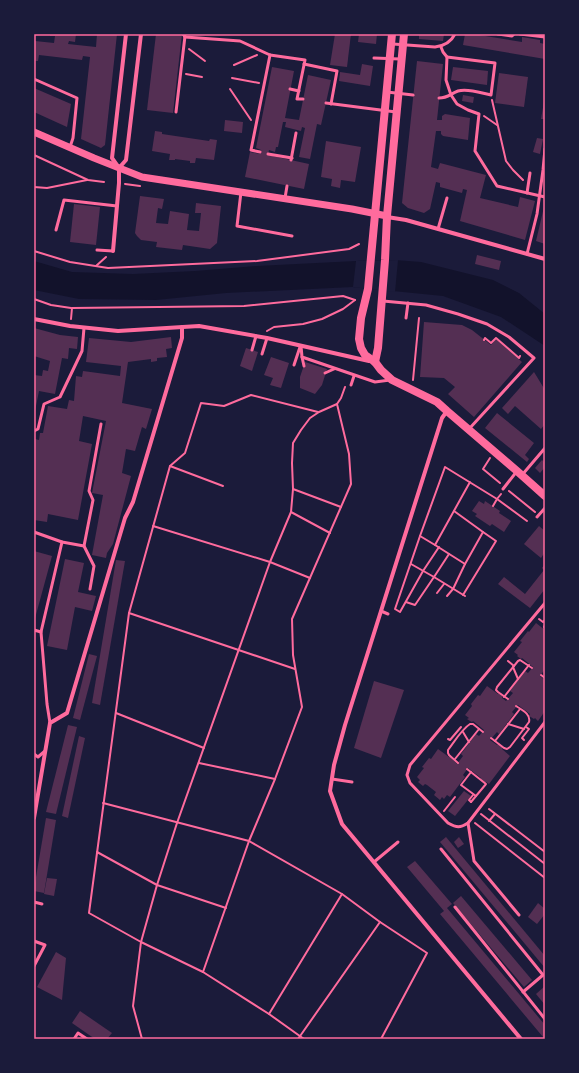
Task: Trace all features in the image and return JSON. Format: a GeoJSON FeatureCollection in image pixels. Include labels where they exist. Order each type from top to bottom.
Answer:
{"type":"FeatureCollection","features":[{"type":"Feature","properties":{"kind":"main road"},"geometry":{"type":"LineString","coordinates":[[392,34],[368,289],[361,318],[359,339],[361,348],[365,355],[375,362],[392,380],[436,402],[545,496]]}},
{"type":"Feature","properties":{"kind":"main road"},"geometry":{"type":"LineString","coordinates":[[375,362],[378,348],[387,216],[404,34]]}},
{"type":"Feature","properties":{"kind":"street"},"geometry":{"type":"LineString","coordinates":[[113,251],[119,183],[118,168],[112,158],[126,34]]}},
{"type":"Feature","properties":{"kind":"street"},"geometry":{"type":"LineString","coordinates":[[118,168],[126,160],[141,34]]}},
{"type":"Feature","properties":{"kind":"street"},"geometry":{"type":"LineString","coordinates":[[34,132],[142,177],[352,209],[387,216],[545,259]]}},
{"type":"Feature","properties":{"kind":"street"},"geometry":{"type":"LineString","coordinates":[[34,319],[84,328],[118,331],[199,326],[266,337],[375,362]]}},
{"type":"Feature","properties":{"kind":"street"},"geometry":{"type":"LineString","coordinates":[[34,818],[50,723],[67,713],[125,518],[133,502],[182,338],[182,326]]}},
{"type":"Feature","properties":{"kind":"street"},"geometry":{"type":"LineString","coordinates":[[447,411],[442,418],[345,725],[334,765],[330,791],[342,824],[519,1038]]}},
{"type":"Feature","properties":{"kind":"lane"},"geometry":{"type":"LineString","coordinates":[[391,44],[435,48],[447,44],[454,38],[455,34]]}},
{"type":"Feature","properties":{"kind":"lane"},"geometry":{"type":"LineString","coordinates":[[498,34],[513,35],[512,41]]}},
{"type":"Feature","properties":{"kind":"lane"},"geometry":{"type":"LineString","coordinates":[[520,34],[545,37]]}},
{"type":"Feature","properties":{"kind":"lane"},"geometry":{"type":"LineString","coordinates":[[176,112],[184,35],[240,41],[270,55],[305,60],[297,99],[303,99]]}},
{"type":"Feature","properties":{"kind":"lane"},"geometry":{"type":"LineString","coordinates":[[441,47],[447,57],[446,80],[451,95],[457,104],[479,114],[475,150],[497,186],[545,198]]}},
{"type":"Feature","properties":{"kind":"lane"},"geometry":{"type":"LineString","coordinates":[[260,152],[251,150],[266,84],[270,55]]}},
{"type":"Feature","properties":{"kind":"lane"},"geometry":{"type":"LineString","coordinates":[[439,98],[445,98],[458,91],[465,90],[491,95],[495,63],[447,57]]}},
{"type":"Feature","properties":{"kind":"lane"},"geometry":{"type":"LineString","coordinates":[[374,58],[402,60]]}},
{"type":"Feature","properties":{"kind":"lane"},"geometry":{"type":"LineString","coordinates":[[304,64],[337,71],[331,104]]}},
{"type":"Feature","properties":{"kind":"lane"},"geometry":{"type":"LineString","coordinates":[[34,79],[77,98],[73,138],[70,147]]}},
{"type":"Feature","properties":{"kind":"lane"},"geometry":{"type":"LineString","coordinates":[[290,89],[299,91]]}},
{"type":"Feature","properties":{"kind":"lane"},"geometry":{"type":"LineString","coordinates":[[386,92],[413,95]]}},
{"type":"Feature","properties":{"kind":"lane"},"geometry":{"type":"LineString","coordinates":[[326,103],[397,112]]}},
{"type":"Feature","properties":{"kind":"lane"},"geometry":{"type":"LineString","coordinates":[[268,154],[291,159],[296,133]]}},
{"type":"Feature","properties":{"kind":"lane"},"geometry":{"type":"LineString","coordinates":[[527,254],[537,214],[545,149]]}},
{"type":"Feature","properties":{"kind":"lane"},"geometry":{"type":"LineString","coordinates":[[527,193],[530,173]]}},
{"type":"Feature","properties":{"kind":"lane"},"geometry":{"type":"LineString","coordinates":[[285,199],[287,186]]}},
{"type":"Feature","properties":{"kind":"lane"},"geometry":{"type":"LineString","coordinates":[[241,192],[237,226],[292,236]]}},
{"type":"Feature","properties":{"kind":"lane"},"geometry":{"type":"LineString","coordinates":[[438,229],[446,198]]}},
{"type":"Feature","properties":{"kind":"lane"},"geometry":{"type":"LineString","coordinates":[[56,230],[64,200],[117,206]]}},
{"type":"Feature","properties":{"kind":"lane"},"geometry":{"type":"LineString","coordinates":[[97,250],[113,251]]}},
{"type":"Feature","properties":{"kind":"lane"},"geometry":{"type":"LineString","coordinates":[[381,301],[426,305],[487,324],[509,337],[534,358],[469,429]]}},
{"type":"Feature","properties":{"kind":"lane"},"geometry":{"type":"LineString","coordinates":[[406,318],[408,304]]}},
{"type":"Feature","properties":{"kind":"lane"},"geometry":{"type":"LineString","coordinates":[[34,431],[38,429],[44,404],[60,397],[82,351],[84,328]]}},
{"type":"Feature","properties":{"kind":"lane"},"geometry":{"type":"LineString","coordinates":[[252,350],[256,336]]}},
{"type":"Feature","properties":{"kind":"lane"},"geometry":{"type":"LineString","coordinates":[[262,354],[266,337]]}},
{"type":"Feature","properties":{"kind":"lane"},"geometry":{"type":"LineString","coordinates":[[301,346],[304,366]]}},
{"type":"Feature","properties":{"kind":"lane"},"geometry":{"type":"LineString","coordinates":[[294,365],[301,346]]}},
{"type":"Feature","properties":{"kind":"lane"},"geometry":{"type":"LineString","coordinates":[[302,357],[375,382],[392,380]]}},
{"type":"Feature","properties":{"kind":"lane"},"geometry":{"type":"LineString","coordinates":[[326,373],[334,369]]}},
{"type":"Feature","properties":{"kind":"lane"},"geometry":{"type":"LineString","coordinates":[[351,385],[354,376]]}},
{"type":"Feature","properties":{"kind":"lane"},"geometry":{"type":"LineString","coordinates":[[90,589],[94,566],[84,546],[93,500],[89,492],[101,424]]}},
{"type":"Feature","properties":{"kind":"lane"},"geometry":{"type":"LineString","coordinates":[[504,489],[545,448]]}},
{"type":"Feature","properties":{"kind":"lane"},"geometry":{"type":"LineString","coordinates":[[537,517],[545,508]]}},
{"type":"Feature","properties":{"kind":"lane"},"geometry":{"type":"LineString","coordinates":[[34,532],[62,542],[84,546]]}},
{"type":"Feature","properties":{"kind":"lane"},"geometry":{"type":"LineString","coordinates":[[50,723],[41,632],[62,542]]}},
{"type":"Feature","properties":{"kind":"lane"},"geometry":{"type":"LineString","coordinates":[[545,603],[410,765],[407,775],[410,783],[446,821],[455,827],[462,826],[469,821],[545,722]]}},
{"type":"Feature","properties":{"kind":"lane"},"geometry":{"type":"LineString","coordinates":[[381,612],[388,614]]}},
{"type":"Feature","properties":{"kind":"lane"},"geometry":{"type":"LineString","coordinates":[[34,630],[41,632]]}},
{"type":"Feature","properties":{"kind":"lane"},"geometry":{"type":"LineString","coordinates":[[34,754],[38,757],[45,751]]}},
{"type":"Feature","properties":{"kind":"lane"},"geometry":{"type":"LineString","coordinates":[[332,779],[352,782]]}},
{"type":"Feature","properties":{"kind":"lane"},"geometry":{"type":"LineString","coordinates":[[469,821],[474,861],[519,915]]}},
{"type":"Feature","properties":{"kind":"lane"},"geometry":{"type":"LineString","coordinates":[[374,862],[398,842]]}},
{"type":"Feature","properties":{"kind":"lane"},"geometry":{"type":"LineString","coordinates":[[441,849],[543,975],[523,992]]}},
{"type":"Feature","properties":{"kind":"lane"},"geometry":{"type":"LineString","coordinates":[[34,902],[42,904]]}},
{"type":"Feature","properties":{"kind":"lane"},"geometry":{"type":"LineString","coordinates":[[455,908],[545,1019]]}},
{"type":"Feature","properties":{"kind":"lane"},"geometry":{"type":"LineString","coordinates":[[34,941],[45,945],[34,966]]}},
{"type":"Feature","properties":{"kind":"lane"},"geometry":{"type":"LineString","coordinates":[[74,1039],[78,1033],[87,1039]]}},
{"type":"Feature","properties":{"kind":"path"},"geometry":{"type":"LineString","coordinates":[[184,35],[186,48],[205,61]]}},
{"type":"Feature","properties":{"kind":"path"},"geometry":{"type":"LineString","coordinates":[[234,65],[266,53]]}},
{"type":"Feature","properties":{"kind":"path"},"geometry":{"type":"LineString","coordinates":[[180,73],[202,77]]}},
{"type":"Feature","properties":{"kind":"path"},"geometry":{"type":"LineString","coordinates":[[232,78],[266,84]]}},
{"type":"Feature","properties":{"kind":"path"},"geometry":{"type":"LineString","coordinates":[[230,89],[253,124],[255,133]]}},
{"type":"Feature","properties":{"kind":"path"},"geometry":{"type":"LineString","coordinates":[[492,102],[506,161],[520,178]]}},
{"type":"Feature","properties":{"kind":"path"},"geometry":{"type":"LineString","coordinates":[[487,117],[498,126]]}},
{"type":"Feature","properties":{"kind":"path"},"geometry":{"type":"LineString","coordinates":[[34,155],[88,180],[104,182]]}},
{"type":"Feature","properties":{"kind":"path"},"geometry":{"type":"LineString","coordinates":[[34,187],[47,188],[88,180]]}},
{"type":"Feature","properties":{"kind":"path"},"geometry":{"type":"LineString","coordinates":[[119,183],[140,186]]}},
{"type":"Feature","properties":{"kind":"path"},"geometry":{"type":"LineString","coordinates":[[34,251],[70,262],[116,268],[257,260],[349,249],[359,244]]}},
{"type":"Feature","properties":{"kind":"path"},"geometry":{"type":"LineString","coordinates":[[96,266],[113,251]]}},
{"type":"Feature","properties":{"kind":"path"},"geometry":{"type":"LineString","coordinates":[[34,299],[51,305],[72,308],[244,306],[343,296],[354,300],[343,309],[322,319],[303,324],[270,328],[266,337]]}},
{"type":"Feature","properties":{"kind":"path"},"geometry":{"type":"LineString","coordinates":[[70,326],[72,308]]}},
{"type":"Feature","properties":{"kind":"path"},"geometry":{"type":"LineString","coordinates":[[413,380],[419,318]]}},
{"type":"Feature","properties":{"kind":"path"},"geometry":{"type":"LineString","coordinates":[[484,340],[485,338],[491,343],[496,338],[519,358],[520,356]]}},
{"type":"Feature","properties":{"kind":"path"},"geometry":{"type":"LineString","coordinates":[[142,1039],[133,1006],[141,942],[156,885],[177,823],[270,562],[291,512],[294,489],[292,463],[293,444],[310,418],[337,404],[347,383]]}},
{"type":"Feature","properties":{"kind":"path"},"geometry":{"type":"LineString","coordinates":[[304,1039],[269,1014],[203,972],[141,942],[89,913],[129,613],[170,466],[185,453],[201,403],[224,406],[252,395],[319,412]]}},
{"type":"Feature","properties":{"kind":"path"},"geometry":{"type":"LineString","coordinates":[[203,972],[249,841],[275,779],[302,708],[293,655],[292,619],[351,484],[349,454],[337,404]]}},
{"type":"Feature","properties":{"kind":"path"},"geometry":{"type":"LineString","coordinates":[[170,466],[223,486]]}},
{"type":"Feature","properties":{"kind":"path"},"geometry":{"type":"LineString","coordinates":[[439,547],[422,571],[400,612],[395,609],[445,467],[497,499],[527,521]]}},
{"type":"Feature","properties":{"kind":"path"},"geometry":{"type":"LineString","coordinates":[[435,545],[470,482]]}},
{"type":"Feature","properties":{"kind":"path"},"geometry":{"type":"LineString","coordinates":[[294,489],[341,507]]}},
{"type":"Feature","properties":{"kind":"path"},"geometry":{"type":"LineString","coordinates":[[493,506],[504,489]]}},
{"type":"Feature","properties":{"kind":"path"},"geometry":{"type":"LineString","coordinates":[[411,564],[464,596],[496,541],[454,510]]}},
{"type":"Feature","properties":{"kind":"path"},"geometry":{"type":"LineString","coordinates":[[291,512],[330,533]]}},
{"type":"Feature","properties":{"kind":"path"},"geometry":{"type":"LineString","coordinates":[[153,526],[270,562],[310,578]]}},
{"type":"Feature","properties":{"kind":"path"},"geometry":{"type":"LineString","coordinates":[[447,596],[453,589],[483,532]]}},
{"type":"Feature","properties":{"kind":"path"},"geometry":{"type":"LineString","coordinates":[[420,536],[465,564]]}},
{"type":"Feature","properties":{"kind":"path"},"geometry":{"type":"LineString","coordinates":[[406,602],[415,605],[449,554]]}},
{"type":"Feature","properties":{"kind":"path"},"geometry":{"type":"LineString","coordinates":[[437,593],[444,584]]}},
{"type":"Feature","properties":{"kind":"path"},"geometry":{"type":"LineString","coordinates":[[129,613],[295,669]]}},
{"type":"Feature","properties":{"kind":"path"},"geometry":{"type":"LineString","coordinates":[[538,618],[543,622],[545,620]]}},
{"type":"Feature","properties":{"kind":"path"},"geometry":{"type":"LineString","coordinates":[[508,699],[496,690],[513,666],[520,660],[532,668]]}},
{"type":"Feature","properties":{"kind":"path"},"geometry":{"type":"LineString","coordinates":[[508,661],[513,666],[518,679]]}},
{"type":"Feature","properties":{"kind":"path"},"geometry":{"type":"LineString","coordinates":[[504,697],[529,665]]}},
{"type":"Feature","properties":{"kind":"path"},"geometry":{"type":"LineString","coordinates":[[541,675],[545,677]]}},
{"type":"Feature","properties":{"kind":"path"},"geometry":{"type":"LineString","coordinates":[[491,738],[507,749],[525,728],[530,719],[529,716],[516,706]]}},
{"type":"Feature","properties":{"kind":"path"},"geometry":{"type":"LineString","coordinates":[[495,741],[520,709]]}},
{"type":"Feature","properties":{"kind":"path"},"geometry":{"type":"LineString","coordinates":[[115,712],[204,748]]}},
{"type":"Feature","properties":{"kind":"path"},"geometry":{"type":"LineString","coordinates":[[458,763],[449,755],[448,750],[463,731],[468,725],[473,724],[483,732]]}},
{"type":"Feature","properties":{"kind":"path"},"geometry":{"type":"LineString","coordinates":[[508,724],[529,729],[522,738],[525,741]]}},
{"type":"Feature","properties":{"kind":"path"},"geometry":{"type":"LineString","coordinates":[[448,738],[450,740],[459,726],[469,742]]}},
{"type":"Feature","properties":{"kind":"path"},"geometry":{"type":"LineString","coordinates":[[455,760],[479,729]]}},
{"type":"Feature","properties":{"kind":"path"},"geometry":{"type":"LineString","coordinates":[[199,763],[275,779]]}},
{"type":"Feature","properties":{"kind":"path"},"geometry":{"type":"LineString","coordinates":[[467,770],[486,784],[471,802],[476,805]]}},
{"type":"Feature","properties":{"kind":"path"},"geometry":{"type":"LineString","coordinates":[[471,772],[461,785],[475,796]]}},
{"type":"Feature","properties":{"kind":"path"},"geometry":{"type":"LineString","coordinates":[[444,812],[455,797]]}},
{"type":"Feature","properties":{"kind":"path"},"geometry":{"type":"LineString","coordinates":[[103,803],[249,841],[342,894],[380,922],[427,952],[381,1039]]}},
{"type":"Feature","properties":{"kind":"path"},"geometry":{"type":"LineString","coordinates":[[489,809],[545,852]]}},
{"type":"Feature","properties":{"kind":"path"},"geometry":{"type":"LineString","coordinates":[[489,821],[495,814]]}},
{"type":"Feature","properties":{"kind":"path"},"geometry":{"type":"LineString","coordinates":[[482,815],[545,864]]}},
{"type":"Feature","properties":{"kind":"path"},"geometry":{"type":"LineString","coordinates":[[469,821],[545,878]]}},
{"type":"Feature","properties":{"kind":"path"},"geometry":{"type":"LineString","coordinates":[[97,851],[156,885],[226,908]]}},
{"type":"Feature","properties":{"kind":"path"},"geometry":{"type":"LineString","coordinates":[[269,1014],[342,894]]}},
{"type":"Feature","properties":{"kind":"path"},"geometry":{"type":"LineString","coordinates":[[298,1039],[380,922]]}},
{"type":"Feature","properties":{"kind":"shaded area"},"geometry":{"type":"Polygon","coordinates":[[[395,260],[421,262],[493,280],[519,293],[545,314],[545,346],[501,317],[443,296],[353,287],[226,293],[156,300],[79,299],[34,290],[34,261],[72,272],[133,274],[257,266],[395,260]]]}},
{"type":"Feature","properties":{"kind":"pier"},"geometry":{"type":"Polygon","coordinates":[[[398,260],[395,292],[353,287],[356,261],[398,260]]]}},
{"type":"Feature","properties":{"kind":"building"},"geometry":{"type":"Polygon","coordinates":[[[50,34],[76,34],[75,42],[69,41],[68,44],[96,47],[97,34],[117,34],[105,145],[101,148],[81,139],[90,57],[83,56],[82,60],[39,55],[38,61],[34,61],[35,41],[54,43],[55,36],[50,36],[50,34]]]}},
{"type":"Feature","properties":{"kind":"building"},"geometry":{"type":"Polygon","coordinates":[[[156,34],[182,34],[173,113],[147,110],[156,34]]]}},
{"type":"Feature","properties":{"kind":"building"},"geometry":{"type":"Polygon","coordinates":[[[335,34],[351,34],[347,67],[330,65],[335,34]]]}},
{"type":"Feature","properties":{"kind":"building"},"geometry":{"type":"Polygon","coordinates":[[[359,34],[377,34],[376,44],[358,42],[359,34]]]}},
{"type":"Feature","properties":{"kind":"building"},"geometry":{"type":"Polygon","coordinates":[[[419,34],[444,34],[443,41],[419,39],[419,34]]]}},
{"type":"Feature","properties":{"kind":"building"},"geometry":{"type":"Polygon","coordinates":[[[465,34],[522,42],[522,37],[540,40],[540,43],[545,44],[545,59],[463,45],[465,34]]]}},
{"type":"Feature","properties":{"kind":"building"},"geometry":{"type":"Polygon","coordinates":[[[417,61],[443,64],[437,120],[442,120],[442,116],[445,114],[470,118],[468,140],[443,136],[441,131],[436,131],[431,167],[438,169],[440,163],[486,175],[480,198],[518,207],[520,197],[535,201],[525,240],[460,221],[467,190],[463,189],[462,193],[440,187],[440,183],[436,182],[430,209],[424,213],[408,208],[402,203],[417,61]]]}},
{"type":"Feature","properties":{"kind":"building"},"geometry":{"type":"Polygon","coordinates":[[[362,64],[373,66],[370,86],[339,81],[340,72],[360,75],[362,64]]]}},
{"type":"Feature","properties":{"kind":"building"},"geometry":{"type":"Polygon","coordinates":[[[272,67],[294,71],[285,118],[299,120],[308,75],[331,80],[321,125],[317,124],[310,159],[299,157],[305,128],[302,127],[301,131],[285,127],[286,122],[283,122],[278,147],[276,147],[275,152],[269,150],[268,155],[309,164],[304,189],[245,177],[250,152],[260,154],[261,150],[256,148],[272,67]]]}},
{"type":"Feature","properties":{"kind":"building"},"geometry":{"type":"Polygon","coordinates":[[[453,67],[488,71],[487,85],[451,80],[453,67]]]}},
{"type":"Feature","properties":{"kind":"building"},"geometry":{"type":"Polygon","coordinates":[[[499,73],[528,77],[524,107],[495,103],[499,73]]]}},
{"type":"Feature","properties":{"kind":"building"},"geometry":{"type":"Polygon","coordinates":[[[34,88],[71,104],[67,127],[34,112],[34,88]]]}},
{"type":"Feature","properties":{"kind":"building"},"geometry":{"type":"Polygon","coordinates":[[[463,95],[474,97],[473,103],[462,101],[463,95]]]}},
{"type":"Feature","properties":{"kind":"building"},"geometry":{"type":"Polygon","coordinates":[[[544,102],[545,119],[541,119],[544,102]]]}},
{"type":"Feature","properties":{"kind":"building"},"geometry":{"type":"Polygon","coordinates":[[[225,120],[243,122],[242,133],[224,131],[225,120]]]}},
{"type":"Feature","properties":{"kind":"building"},"geometry":{"type":"Polygon","coordinates":[[[155,131],[162,132],[162,134],[209,141],[210,139],[217,140],[214,160],[196,158],[195,163],[190,163],[190,161],[175,159],[169,160],[170,154],[152,151],[155,131]]]}},
{"type":"Feature","properties":{"kind":"building"},"geometry":{"type":"Polygon","coordinates":[[[537,138],[543,139],[540,154],[533,152],[537,138]]]}},
{"type":"Feature","properties":{"kind":"building"},"geometry":{"type":"Polygon","coordinates":[[[326,141],[361,147],[355,182],[341,180],[340,188],[331,186],[332,179],[321,177],[326,141]]]}},
{"type":"Feature","properties":{"kind":"building"},"geometry":{"type":"Polygon","coordinates":[[[140,196],[164,199],[162,209],[158,208],[156,223],[168,224],[170,211],[189,214],[187,230],[199,231],[201,213],[195,213],[196,203],[221,206],[217,243],[210,249],[183,245],[182,250],[156,247],[157,242],[141,240],[135,233],[140,196]]]}},
{"type":"Feature","properties":{"kind":"building"},"geometry":{"type":"Polygon","coordinates":[[[74,204],[100,207],[96,245],[70,242],[74,204]]]}},
{"type":"Feature","properties":{"kind":"building"},"geometry":{"type":"Polygon","coordinates":[[[545,207],[545,244],[536,241],[545,207]]]}},
{"type":"Feature","properties":{"kind":"building"},"geometry":{"type":"Polygon","coordinates":[[[477,255],[501,261],[499,270],[475,264],[477,255]]]}},
{"type":"Feature","properties":{"kind":"building"},"geometry":{"type":"Polygon","coordinates":[[[424,322],[462,325],[472,330],[491,345],[496,339],[522,362],[474,417],[448,394],[455,387],[444,378],[420,377],[424,322]]]}},
{"type":"Feature","properties":{"kind":"building"},"geometry":{"type":"Polygon","coordinates":[[[34,328],[60,335],[78,337],[77,349],[69,348],[68,359],[62,358],[55,394],[39,391],[35,411],[34,375],[42,376],[43,370],[48,371],[50,361],[34,356],[34,328]]]}},
{"type":"Feature","properties":{"kind":"building"},"geometry":{"type":"Polygon","coordinates":[[[171,337],[172,348],[166,349],[167,357],[157,358],[157,361],[151,362],[151,359],[128,362],[122,403],[152,409],[146,429],[142,427],[135,451],[126,449],[122,473],[131,476],[113,544],[107,553],[106,558],[92,555],[103,495],[92,493],[106,421],[83,416],[79,441],[92,444],[78,520],[48,514],[47,522],[34,520],[35,439],[39,440],[40,433],[43,433],[48,406],[67,409],[69,400],[74,401],[76,376],[82,377],[83,371],[120,376],[121,366],[86,362],[89,338],[131,342],[171,337]]]}},
{"type":"Feature","properties":{"kind":"building"},"geometry":{"type":"Polygon","coordinates":[[[246,348],[258,352],[252,371],[240,366],[246,348]]]}},
{"type":"Feature","properties":{"kind":"building"},"geometry":{"type":"Polygon","coordinates":[[[271,357],[289,363],[281,388],[270,385],[273,378],[264,375],[271,357]]]}},
{"type":"Feature","properties":{"kind":"building"},"geometry":{"type":"Polygon","coordinates":[[[305,362],[327,369],[322,385],[315,394],[300,388],[300,377],[305,362]]]}},
{"type":"Feature","properties":{"kind":"building"},"geometry":{"type":"Polygon","coordinates":[[[534,372],[545,390],[545,424],[541,429],[515,406],[508,414],[502,408],[534,372]]]}},
{"type":"Feature","properties":{"kind":"building"},"geometry":{"type":"Polygon","coordinates":[[[497,413],[534,443],[525,455],[529,459],[527,462],[485,428],[497,413]]]}},
{"type":"Feature","properties":{"kind":"building"},"geometry":{"type":"Polygon","coordinates":[[[542,460],[545,463],[545,467],[540,473],[535,468],[542,460]]]}},
{"type":"Feature","properties":{"kind":"building"},"geometry":{"type":"Polygon","coordinates":[[[479,501],[484,504],[485,501],[500,511],[499,513],[511,521],[504,532],[492,524],[490,526],[475,516],[477,514],[472,511],[479,501]]]}},
{"type":"Feature","properties":{"kind":"building"},"geometry":{"type":"Polygon","coordinates":[[[539,526],[545,531],[545,552],[541,558],[524,544],[539,526]]]}},
{"type":"Feature","properties":{"kind":"building"},"geometry":{"type":"Polygon","coordinates":[[[34,551],[52,556],[34,622],[34,551]]]}},
{"type":"Feature","properties":{"kind":"building"},"geometry":{"type":"Polygon","coordinates":[[[65,559],[84,563],[78,592],[96,596],[92,611],[75,607],[67,650],[47,646],[65,559]]]}},
{"type":"Feature","properties":{"kind":"building"},"geometry":{"type":"Polygon","coordinates":[[[116,560],[125,561],[100,705],[92,703],[116,560]]]}},
{"type":"Feature","properties":{"kind":"building"},"geometry":{"type":"Polygon","coordinates":[[[545,564],[545,589],[530,608],[498,584],[504,577],[525,594],[544,570],[542,568],[545,564]]]}},
{"type":"Feature","properties":{"kind":"building"},"geometry":{"type":"Polygon","coordinates":[[[536,623],[545,630],[545,669],[540,676],[545,680],[545,711],[538,721],[529,716],[530,714],[518,705],[512,712],[514,714],[499,734],[497,732],[490,740],[503,747],[502,749],[510,756],[489,784],[486,782],[485,783],[468,768],[463,775],[465,777],[450,797],[447,795],[444,799],[442,797],[440,800],[434,795],[436,792],[427,785],[425,784],[423,786],[418,782],[420,780],[417,777],[424,768],[422,767],[429,758],[431,759],[438,749],[449,756],[457,764],[463,756],[461,754],[476,734],[479,736],[484,730],[473,721],[472,722],[467,719],[469,718],[465,715],[472,706],[471,704],[478,695],[480,696],[487,686],[503,696],[502,698],[506,701],[513,693],[510,691],[525,671],[528,673],[533,667],[517,656],[518,655],[514,652],[522,642],[520,641],[536,623]]]}},
{"type":"Feature","properties":{"kind":"building"},"geometry":{"type":"Polygon","coordinates":[[[89,654],[97,656],[80,720],[73,718],[89,654]]]}},
{"type":"Feature","properties":{"kind":"building"},"geometry":{"type":"Polygon","coordinates":[[[374,681],[404,690],[381,758],[354,748],[374,681]]]}},
{"type":"Feature","properties":{"kind":"building"},"geometry":{"type":"Polygon","coordinates":[[[68,725],[77,727],[56,814],[46,812],[68,725]]]}},
{"type":"Feature","properties":{"kind":"building"},"geometry":{"type":"Polygon","coordinates":[[[79,736],[85,738],[68,818],[62,816],[79,736]]]}},
{"type":"Feature","properties":{"kind":"building"},"geometry":{"type":"Polygon","coordinates":[[[464,791],[471,796],[455,816],[448,811],[464,791]]]}},
{"type":"Feature","properties":{"kind":"building"},"geometry":{"type":"Polygon","coordinates":[[[46,818],[56,820],[44,893],[34,891],[34,889],[46,818]]]}},
{"type":"Feature","properties":{"kind":"building"},"geometry":{"type":"Polygon","coordinates":[[[446,837],[545,956],[545,968],[440,842],[446,837]]]}},
{"type":"Feature","properties":{"kind":"building"},"geometry":{"type":"Polygon","coordinates":[[[459,837],[464,844],[458,848],[454,842],[459,837]]]}},
{"type":"Feature","properties":{"kind":"building"},"geometry":{"type":"Polygon","coordinates":[[[415,861],[452,904],[447,908],[545,1025],[545,1035],[543,1037],[440,914],[444,911],[407,867],[415,861]]]}},
{"type":"Feature","properties":{"kind":"building"},"geometry":{"type":"Polygon","coordinates":[[[47,878],[57,879],[54,896],[44,894],[47,878]]]}},
{"type":"Feature","properties":{"kind":"building"},"geometry":{"type":"Polygon","coordinates":[[[461,896],[532,980],[524,987],[453,903],[461,896]]]}},
{"type":"Feature","properties":{"kind":"building"},"geometry":{"type":"Polygon","coordinates":[[[538,903],[545,909],[545,914],[537,924],[528,917],[538,903]]]}},
{"type":"Feature","properties":{"kind":"building"},"geometry":{"type":"Polygon","coordinates":[[[56,952],[66,958],[62,1000],[37,987],[56,952]]]}},
{"type":"Feature","properties":{"kind":"building"},"geometry":{"type":"Polygon","coordinates":[[[545,986],[545,1005],[536,994],[545,986]]]}},
{"type":"Feature","properties":{"kind":"building"},"geometry":{"type":"Polygon","coordinates":[[[80,1011],[112,1033],[107,1039],[95,1039],[72,1023],[80,1011]]]}}]}
